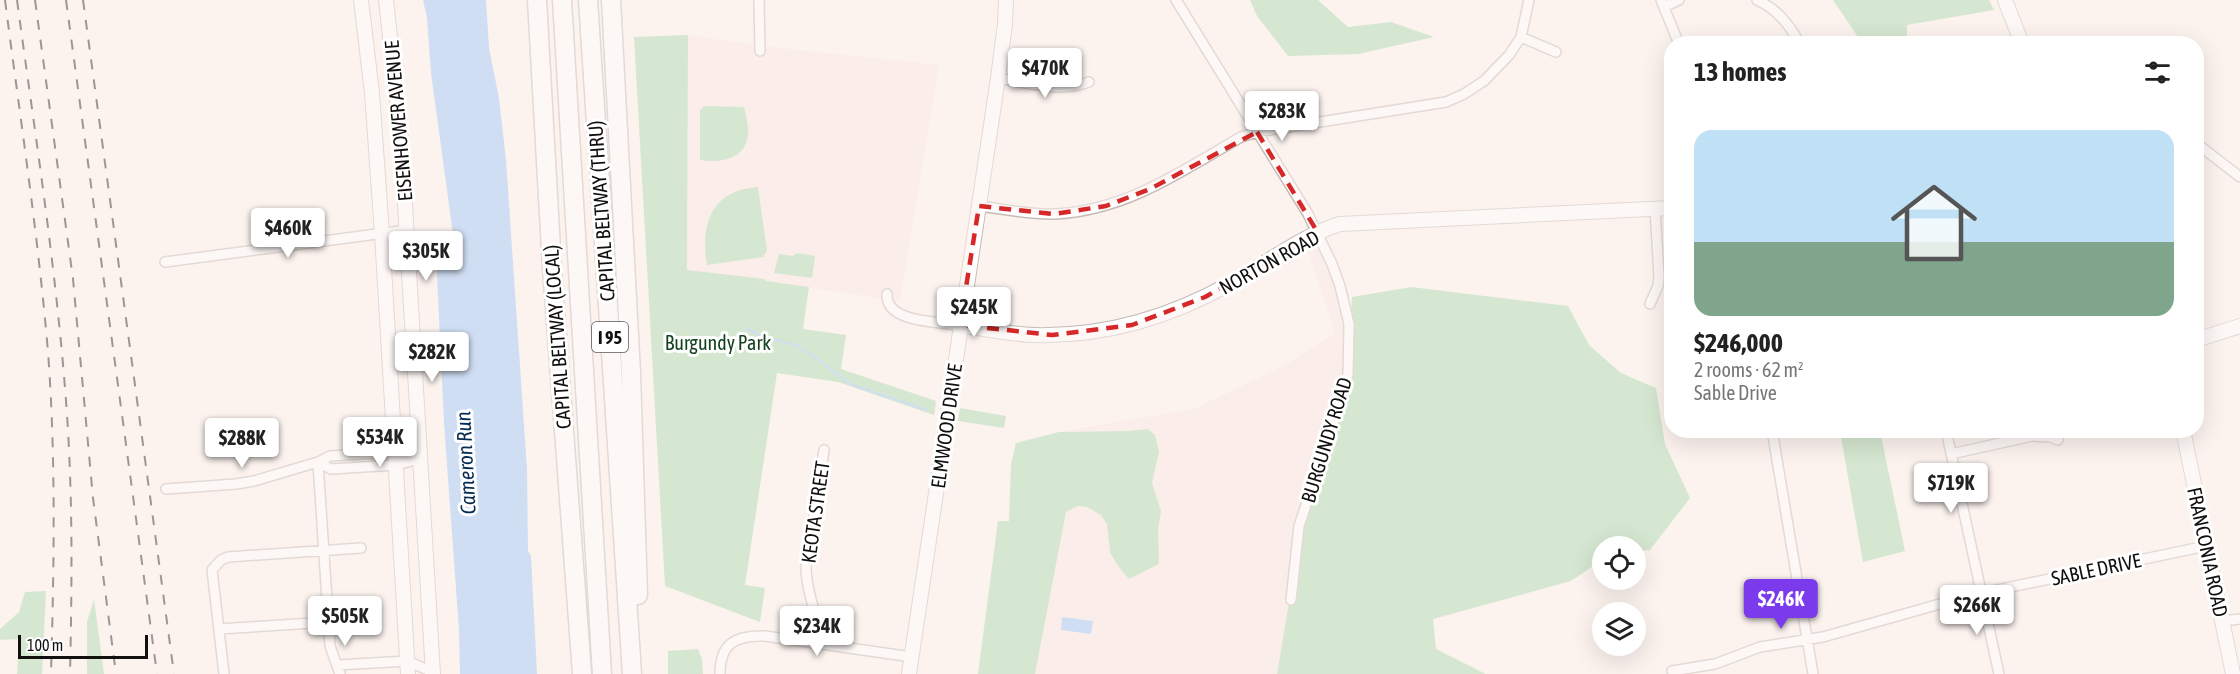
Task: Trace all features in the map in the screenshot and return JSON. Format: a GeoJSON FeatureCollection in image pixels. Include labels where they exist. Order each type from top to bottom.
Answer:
{"type":"FeatureCollection","features":[{"type":"Feature","properties":{"kind":"highway","name":"CAPITAL BELTWAY (LOCAL)"},"geometry":{"type":"LineString","coordinates":[[537,0],[552,268],[582,674]]}},
{"type":"Feature","properties":{"kind":"highway","name":"CAPITAL BELTWAY (THRU)"},"geometry":{"type":"LineString","coordinates":[[562,0],[602,674]]}},
{"type":"Feature","properties":{"kind":"highway","name":"CAPITAL BELTWAY (THRU)"},"geometry":{"type":"LineString","coordinates":[[588,0],[632,674]]}},
{"type":"Feature","properties":{"kind":"highway","name":"I 95"},"geometry":{"type":"LineString","coordinates":[[611,0],[630,362],[641,674]]}},
{"type":"Feature","properties":{"kind":"main road","name":"EISENHOWER AVENUE"},"geometry":{"type":"LineString","coordinates":[[361,0],[372,93],[382,234],[407,668]]}},
{"type":"Feature","properties":{"kind":"main road","name":"EISENHOWER AVENUE"},"geometry":{"type":"LineString","coordinates":[[386,0],[401,138],[421,458],[431,673]]}},
{"type":"Feature","properties":{"kind":"main road","name":"ELMWOOD DRIVE"},"geometry":{"type":"LineString","coordinates":[[909,674],[998,78],[1006,0]]}},
{"type":"Feature","properties":{"kind":"main road"},"geometry":{"type":"LineString","coordinates":[[2005,0],[2019,36]]}},
{"type":"Feature","properties":{"kind":"main road","name":"NORTON ROAD"},"geometry":{"type":"LineString","coordinates":[[960,325],[1011,333],[1052,335],[1092,333],[1132,325],[1167,314],[1205,297],[1333,226],[1664,207]]}},
{"type":"Feature","properties":{"kind":"main road"},"geometry":{"type":"LineString","coordinates":[[2204,337],[2240,326]]}},
{"type":"Feature","properties":{"kind":"main road","name":"FRANCONIA ROAD"},"geometry":{"type":"LineString","coordinates":[[2185,438],[2233,674]]}},
{"type":"Feature","properties":{"kind":"street"},"geometry":{"type":"LineString","coordinates":[[759,0],[760,51]]}},
{"type":"Feature","properties":{"kind":"street","name":"BURGUNDY ROAD"},"geometry":{"type":"LineString","coordinates":[[1176,0],[1318,233],[1340,286],[1348,324],[1348,374],[1299,526],[1291,600]]}},
{"type":"Feature","properties":{"kind":"street"},"geometry":{"type":"LineString","coordinates":[[979,206],[1054,214],[1081,212],[1106,206],[1150,189],[1241,137],[1257,132],[1455,99],[1475,88],[1493,73],[1521,37],[1529,0]]}},
{"type":"Feature","properties":{"kind":"street"},"geometry":{"type":"LineString","coordinates":[[1676,36],[1663,3],[1680,0]]}},
{"type":"Feature","properties":{"kind":"street"},"geometry":{"type":"LineString","coordinates":[[1757,0],[1779,14],[1795,36]]}},
{"type":"Feature","properties":{"kind":"street"},"geometry":{"type":"LineString","coordinates":[[1521,37],[1556,52]]}},
{"type":"Feature","properties":{"kind":"street"},"geometry":{"type":"LineString","coordinates":[[998,78],[1062,88],[1075,88],[1089,82]]}},
{"type":"Feature","properties":{"kind":"street"},"geometry":{"type":"LineString","coordinates":[[2204,149],[2240,177]]}},
{"type":"Feature","properties":{"kind":"street"},"geometry":{"type":"LineString","coordinates":[[1650,304],[1658,286],[1659,276],[1655,208]]}},
{"type":"Feature","properties":{"kind":"street"},"geometry":{"type":"LineString","coordinates":[[165,262],[407,230]]}},
{"type":"Feature","properties":{"kind":"street","name":"NORTON ROAD"},"geometry":{"type":"LineString","coordinates":[[887,294],[890,308],[899,315],[960,325]]}},
{"type":"Feature","properties":{"kind":"street"},"geometry":{"type":"LineString","coordinates":[[1773,438],[1813,674]]}},
{"type":"Feature","properties":{"kind":"street"},"geometry":{"type":"LineString","coordinates":[[1948,438],[1999,674]]}},
{"type":"Feature","properties":{"kind":"street"},"geometry":{"type":"LineString","coordinates":[[1952,454],[2023,438]]}},
{"type":"Feature","properties":{"kind":"street"},"geometry":{"type":"LineString","coordinates":[[2053,438],[2058,440]]}},
{"type":"Feature","properties":{"kind":"street","name":"KEOTA STREET"},"geometry":{"type":"LineString","coordinates":[[816,643],[818,624],[807,582],[806,568],[824,450]]}},
{"type":"Feature","properties":{"kind":"street"},"geometry":{"type":"LineString","coordinates":[[166,489],[236,484],[318,462],[330,456],[421,458]]}},
{"type":"Feature","properties":{"kind":"street"},"geometry":{"type":"LineString","coordinates":[[318,462],[330,646],[339,670],[407,668],[431,673]]}},
{"type":"Feature","properties":{"kind":"street","name":"SABLE DRIVE"},"geometry":{"type":"LineString","coordinates":[[1672,671],[1714,663],[1760,647],[1823,637],[1981,593],[2206,546]]}},
{"type":"Feature","properties":{"kind":"street"},"geometry":{"type":"LineString","coordinates":[[224,674],[212,570],[221,560],[228,557],[361,548]]}},
{"type":"Feature","properties":{"kind":"street"},"geometry":{"type":"LineString","coordinates":[[2222,621],[2240,619]]}},
{"type":"Feature","properties":{"kind":"street"},"geometry":{"type":"LineString","coordinates":[[219,630],[328,622]]}},
{"type":"Feature","properties":{"kind":"street"},"geometry":{"type":"LineString","coordinates":[[720,674],[724,650],[735,640],[742,638],[765,636],[912,657]]}},
{"type":"Feature","properties":{"kind":"highlighted area"},"geometry":{"type":"Polygon","coordinates":[[[1257,132],[1318,233],[1205,297],[1132,325],[1052,335],[960,325],[979,206],[1054,214],[1106,206],[1150,189],[1257,132]]]}},
{"type":"Feature","properties":{"kind":"shaded area"},"geometry":{"type":"Polygon","coordinates":[[[688,35],[780,48],[939,65],[900,301],[687,270],[688,35]]]}},
{"type":"Feature","properties":{"kind":"shaded area"},"geometry":{"type":"Polygon","coordinates":[[[1318,233],[1347,316],[1348,374],[1291,600],[1277,674],[1035,674],[1066,512],[1011,464],[1016,443],[1059,432],[1194,409],[1285,365],[1335,333],[1304,240],[1318,233]]]}},
{"type":"Feature","properties":{"kind":"green space"},"geometry":{"type":"Polygon","coordinates":[[[1250,0],[1318,0],[1348,27],[1391,22],[1434,37],[1358,54],[1288,56],[1257,16],[1250,0]]]}},
{"type":"Feature","properties":{"kind":"green space"},"geometry":{"type":"Polygon","coordinates":[[[1833,0],[1989,0],[1994,10],[1907,25],[1907,36],[1857,36],[1833,0]]]}},
{"type":"Feature","properties":{"kind":"green space","name":"Burgundy Park"},"geometry":{"type":"Polygon","coordinates":[[[688,35],[687,270],[765,279],[809,287],[803,329],[846,335],[841,369],[936,401],[934,415],[838,382],[777,373],[745,585],[765,588],[760,622],[665,586],[634,37],[688,35]]]}},
{"type":"Feature","properties":{"kind":"green space"},"geometry":{"type":"Polygon","coordinates":[[[705,106],[744,107],[748,135],[746,143],[737,155],[716,161],[700,160],[700,110],[705,106]]]}},
{"type":"Feature","properties":{"kind":"green space"},"geometry":{"type":"Polygon","coordinates":[[[758,187],[767,251],[763,257],[707,265],[705,236],[712,212],[719,202],[729,195],[758,187]]]}},
{"type":"Feature","properties":{"kind":"green space"},"geometry":{"type":"Polygon","coordinates":[[[797,253],[815,256],[812,278],[774,273],[779,254],[793,256],[797,253]]]}},
{"type":"Feature","properties":{"kind":"green space"},"geometry":{"type":"Polygon","coordinates":[[[1411,287],[1568,306],[1589,345],[1621,373],[1656,388],[1665,444],[1690,498],[1650,550],[1646,550],[1646,536],[1592,536],[1592,567],[1571,581],[1433,619],[1436,649],[1486,674],[1277,674],[1304,514],[1348,374],[1352,297],[1411,287]]]}},
{"type":"Feature","properties":{"kind":"green space"},"geometry":{"type":"Polygon","coordinates":[[[960,408],[1006,416],[1004,428],[958,421],[960,408]]]}},
{"type":"Feature","properties":{"kind":"green space"},"geometry":{"type":"Polygon","coordinates":[[[1148,429],[1155,435],[1159,452],[1152,483],[1161,511],[1158,529],[1159,564],[1129,579],[1110,552],[1107,524],[1101,515],[1087,507],[1078,506],[1066,512],[1035,674],[978,674],[998,521],[1009,521],[1011,464],[1016,443],[1059,432],[1148,429]]]}},
{"type":"Feature","properties":{"kind":"green space"},"geometry":{"type":"Polygon","coordinates":[[[1841,438],[1881,438],[1905,551],[1863,562],[1841,438]]]}},
{"type":"Feature","properties":{"kind":"green space"},"geometry":{"type":"Polygon","coordinates":[[[46,591],[42,674],[17,674],[19,639],[0,639],[0,629],[19,612],[25,592],[46,591]]]}},
{"type":"Feature","properties":{"kind":"green space"},"geometry":{"type":"Polygon","coordinates":[[[94,599],[104,674],[87,674],[87,622],[94,599]]]}},
{"type":"Feature","properties":{"kind":"green space"},"geometry":{"type":"Polygon","coordinates":[[[698,649],[702,659],[703,674],[668,674],[668,651],[698,649]]]}},
{"type":"Feature","properties":{"kind":"water","name":"Cameron Run"},"geometry":{"type":"Polygon","coordinates":[[[423,0],[486,0],[489,48],[499,98],[506,160],[527,469],[528,551],[531,556],[537,674],[460,674],[436,254],[451,244],[453,234],[423,0]]]}},
{"type":"Feature","properties":{"kind":"water"},"geometry":{"type":"Polygon","coordinates":[[[1062,617],[1093,621],[1091,634],[1061,630],[1062,617]]]}},
{"type":"Feature","properties":{"kind":"waterway"},"geometry":{"type":"LineString","coordinates":[[747,329],[764,337],[796,345],[850,384],[926,410]]}},
{"type":"Feature","properties":{"kind":"railway"},"geometry":{"type":"LineString","coordinates":[[5,0],[34,220],[51,392],[53,472],[51,674]]}},
{"type":"Feature","properties":{"kind":"railway"},"geometry":{"type":"LineString","coordinates":[[17,0],[51,251],[66,401],[70,469],[70,674]]}},
{"type":"Feature","properties":{"kind":"railway"},"geometry":{"type":"LineString","coordinates":[[35,0],[73,279],[93,498],[116,674]]}},
{"type":"Feature","properties":{"kind":"railway"},"geometry":{"type":"LineString","coordinates":[[66,0],[157,674]]}},
{"type":"Feature","properties":{"kind":"railway"},"geometry":{"type":"LineString","coordinates":[[83,0],[174,674]]}}]}
